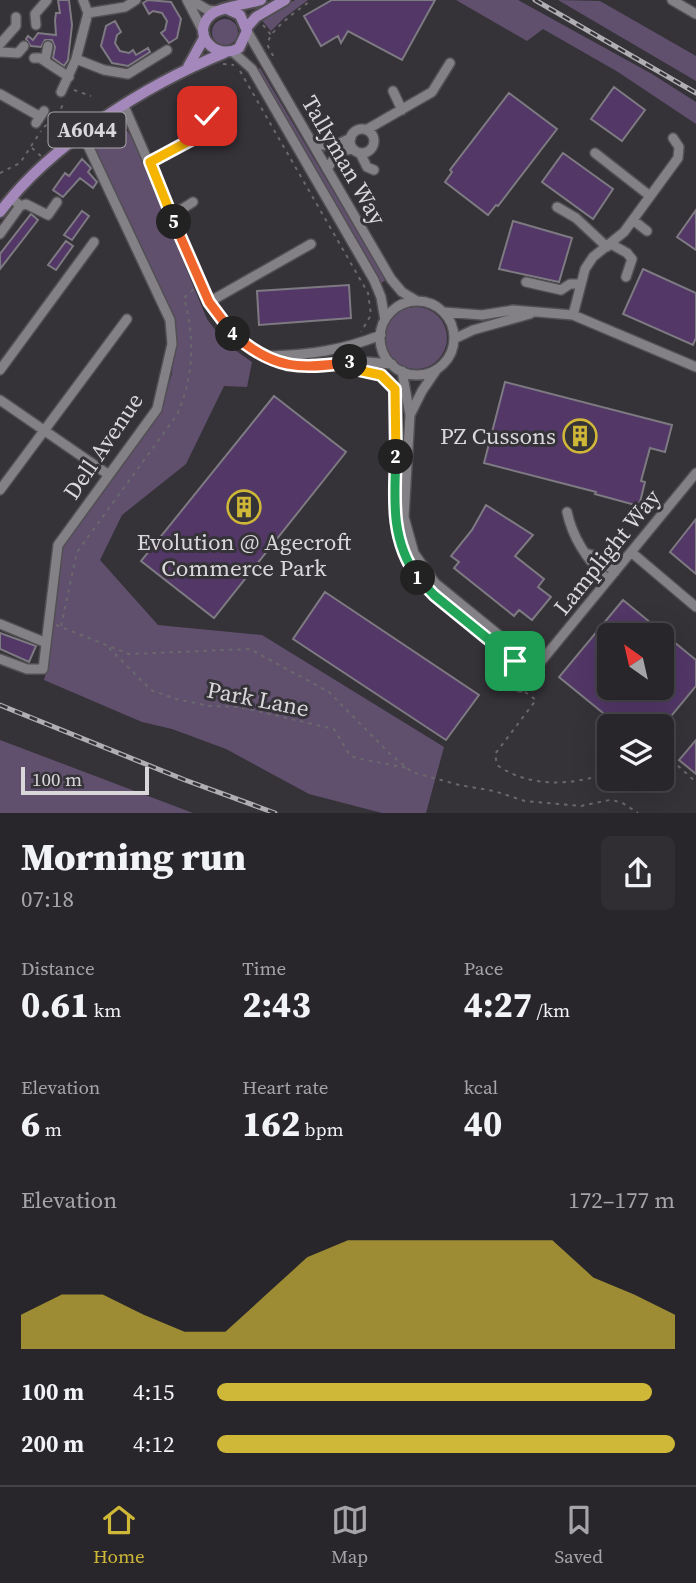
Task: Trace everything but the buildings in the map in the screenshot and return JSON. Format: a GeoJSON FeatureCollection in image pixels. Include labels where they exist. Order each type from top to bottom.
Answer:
{"type":"FeatureCollection","features":[{"type":"Feature","properties":{"kind":"main road"},"geometry":{"type":"LineString","coordinates":[[188,67],[204,35],[207,19],[223,10],[261,0]]}},
{"type":"Feature","properties":{"kind":"main road"},"geometry":{"type":"LineString","coordinates":[[204,35],[210,47],[228,52],[243,44],[247,29],[256,17],[285,0]]}},
{"type":"Feature","properties":{"kind":"main road"},"geometry":{"type":"LineString","coordinates":[[223,10],[240,15],[247,29]]}},
{"type":"Feature","properties":{"kind":"main road","name":"A6044"},"geometry":{"type":"LineString","coordinates":[[0,212],[16,202],[46,162],[82,133],[188,67],[228,52]]}},
{"type":"Feature","properties":{"kind":"street"},"geometry":{"type":"LineString","coordinates":[[36,25],[35,14],[47,0]]}},
{"type":"Feature","properties":{"kind":"street"},"geometry":{"type":"LineString","coordinates":[[67,86],[88,13],[83,0]]}},
{"type":"Feature","properties":{"kind":"street"},"geometry":{"type":"LineString","coordinates":[[88,13],[125,7],[136,0]]}},
{"type":"Feature","properties":{"kind":"street"},"geometry":{"type":"LineString","coordinates":[[189,0],[208,10],[223,10]]}},
{"type":"Feature","properties":{"kind":"street"},"geometry":{"type":"LineString","coordinates":[[189,0],[204,35]]}},
{"type":"Feature","properties":{"kind":"street"},"geometry":{"type":"LineString","coordinates":[[672,0],[696,14]]}},
{"type":"Feature","properties":{"kind":"street"},"geometry":{"type":"LineString","coordinates":[[0,44],[16,26],[16,17]]}},
{"type":"Feature","properties":{"kind":"street","name":"Tallyman Way"},"geometry":{"type":"LineString","coordinates":[[247,29],[394,283],[417,301]]}},
{"type":"Feature","properties":{"kind":"street"},"geometry":{"type":"LineString","coordinates":[[0,52],[18,53],[24,46]]}},
{"type":"Feature","properties":{"kind":"street"},"geometry":{"type":"LineString","coordinates":[[46,61],[48,46]]}},
{"type":"Feature","properties":{"kind":"street"},"geometry":{"type":"LineString","coordinates":[[76,60],[104,70],[128,74],[167,50]]}},
{"type":"Feature","properties":{"kind":"street","name":"Tallyman Way"},"geometry":{"type":"LineString","coordinates":[[228,52],[252,69],[374,280],[381,297],[385,320]]}},
{"type":"Feature","properties":{"kind":"street"},"geometry":{"type":"LineString","coordinates":[[34,58],[46,61],[67,86]]}},
{"type":"Feature","properties":{"kind":"street"},"geometry":{"type":"LineString","coordinates":[[313,144],[333,146],[351,138],[355,131],[366,130],[402,110],[432,92],[450,63]]}},
{"type":"Feature","properties":{"kind":"street"},"geometry":{"type":"LineString","coordinates":[[393,91],[402,110]]}},
{"type":"Feature","properties":{"kind":"street"},"geometry":{"type":"LineString","coordinates":[[0,94],[40,117]]}},
{"type":"Feature","properties":{"kind":"street"},"geometry":{"type":"LineString","coordinates":[[124,106],[209,302],[231,332],[248,346],[287,366],[315,367],[356,361],[392,364]]}},
{"type":"Feature","properties":{"kind":"street"},"geometry":{"type":"LineString","coordinates":[[150,162],[204,133],[207,116]]}},
{"type":"Feature","properties":{"kind":"street"},"geometry":{"type":"LineString","coordinates":[[327,169],[339,151],[368,152],[373,146],[374,138],[366,130]]}},
{"type":"Feature","properties":{"kind":"street","name":"Dell Avenue"},"geometry":{"type":"LineString","coordinates":[[0,659],[27,669],[43,669],[44,642],[58,545],[157,409],[172,344],[170,320],[82,133]]}},
{"type":"Feature","properties":{"kind":"street"},"geometry":{"type":"LineString","coordinates":[[351,138],[367,167],[374,170]]}},
{"type":"Feature","properties":{"kind":"street"},"geometry":{"type":"LineString","coordinates":[[573,315],[585,269],[593,257],[633,220],[677,158],[679,147],[673,138]]}},
{"type":"Feature","properties":{"kind":"street"},"geometry":{"type":"LineString","coordinates":[[595,153],[650,195]]}},
{"type":"Feature","properties":{"kind":"street"},"geometry":{"type":"LineString","coordinates":[[0,234],[16,202],[48,215],[57,202]]}},
{"type":"Feature","properties":{"kind":"street"},"geometry":{"type":"LineString","coordinates":[[171,216],[193,202]]}},
{"type":"Feature","properties":{"kind":"street"},"geometry":{"type":"LineString","coordinates":[[557,207],[632,259],[626,276]]}},
{"type":"Feature","properties":{"kind":"street"},"geometry":{"type":"LineString","coordinates":[[633,220],[647,231]]}},
{"type":"Feature","properties":{"kind":"street"},"geometry":{"type":"LineString","coordinates":[[0,370],[94,242]]}},
{"type":"Feature","properties":{"kind":"street"},"geometry":{"type":"LineString","coordinates":[[209,302],[311,244]]}},
{"type":"Feature","properties":{"kind":"street"},"geometry":{"type":"LineString","coordinates":[[526,282],[561,290],[570,284],[581,284]]}},
{"type":"Feature","properties":{"kind":"street"},"geometry":{"type":"LineString","coordinates":[[410,415],[438,368],[446,360],[454,339],[453,329],[444,312],[436,306],[417,301],[399,306],[385,320],[381,335],[382,346],[392,364],[402,371],[414,374],[438,368]]}},
{"type":"Feature","properties":{"kind":"street"},"geometry":{"type":"LineString","coordinates":[[444,312],[482,315],[513,310],[573,315],[695,365]]}},
{"type":"Feature","properties":{"kind":"street"},"geometry":{"type":"LineString","coordinates":[[454,339],[473,330],[538,312]]}},
{"type":"Feature","properties":{"kind":"street"},"geometry":{"type":"LineString","coordinates":[[0,490],[128,319]]}},
{"type":"Feature","properties":{"kind":"street"},"geometry":{"type":"LineString","coordinates":[[268,356],[309,355],[349,348],[381,335]]}},
{"type":"Feature","properties":{"kind":"street"},"geometry":{"type":"LineString","coordinates":[[402,371],[410,415],[404,517],[414,553],[435,583],[538,667]]}},
{"type":"Feature","properties":{"kind":"street"},"geometry":{"type":"LineString","coordinates":[[0,400],[109,475]]}},
{"type":"Feature","properties":{"kind":"street","name":"Lamplight Way"},"geometry":{"type":"LineString","coordinates":[[520,687],[696,473]]}},
{"type":"Feature","properties":{"kind":"street"},"geometry":{"type":"LineString","coordinates":[[567,512],[572,533],[589,563],[608,580]]}},
{"type":"Feature","properties":{"kind":"street"},"geometry":{"type":"LineString","coordinates":[[631,552],[696,607]]}},
{"type":"Feature","properties":{"kind":"street"},"geometry":{"type":"LineString","coordinates":[[585,553],[596,556],[615,572]]}},
{"type":"Feature","properties":{"kind":"street"},"geometry":{"type":"LineString","coordinates":[[0,624],[44,642]]}},
{"type":"Feature","properties":{"kind":"path"},"geometry":{"type":"LineString","coordinates":[[265,61],[273,56],[267,45],[270,38],[285,20],[312,0]]}},
{"type":"Feature","properties":{"kind":"path"},"geometry":{"type":"LineString","coordinates":[[252,69],[243,75],[369,293],[371,315],[367,325],[356,336]]}},
{"type":"Feature","properties":{"kind":"path"},"geometry":{"type":"LineString","coordinates":[[0,173],[20,163],[42,130],[63,108],[67,86],[91,96]]}},
{"type":"Feature","properties":{"kind":"path"},"geometry":{"type":"LineString","coordinates":[[31,148],[46,162]]}},
{"type":"Feature","properties":{"kind":"path"},"geometry":{"type":"LineString","coordinates":[[61,628],[77,552],[177,415],[188,391],[192,353],[191,323],[184,298],[187,292],[195,288]]}},
{"type":"Feature","properties":{"kind":"path"},"geometry":{"type":"LineString","coordinates":[[370,371],[387,379],[395,389],[397,448],[394,517],[408,563],[434,595],[515,661],[517,672],[513,681],[536,700],[495,754],[497,765],[518,777],[546,782],[580,782],[597,776]]}},
{"type":"Feature","properties":{"kind":"path"},"geometry":{"type":"LineString","coordinates":[[47,621],[129,654],[250,649],[329,692],[408,768]]}},
{"type":"Feature","properties":{"kind":"path","name":"Park Lane"},"geometry":{"type":"LineString","coordinates":[[105,646],[151,690],[176,699],[209,706],[240,707],[334,729],[349,754],[356,758],[408,768],[458,785],[494,791],[525,802],[581,806],[610,800],[621,802],[638,813]]}},
{"type":"Feature","properties":{"kind":"path"},"geometry":{"type":"LineString","coordinates":[[674,764],[696,782]]}},
{"type":"Feature","properties":{"kind":"shaded area"},"geometry":{"type":"Polygon","coordinates":[[[295,0],[308,0],[271,31],[261,19],[295,0]]]}},
{"type":"Feature","properties":{"kind":"shaded area"},"geometry":{"type":"Polygon","coordinates":[[[456,0],[518,0],[652,74],[696,102],[696,124],[618,72],[543,29],[527,41],[456,0]]]}},
{"type":"Feature","properties":{"kind":"shaded area"},"geometry":{"type":"Polygon","coordinates":[[[558,0],[600,1],[696,56],[696,81],[558,0]]]}},
{"type":"Feature","properties":{"kind":"shaded area"},"geometry":{"type":"Polygon","coordinates":[[[225,19],[234,23],[238,32],[234,41],[225,45],[216,41],[212,32],[216,23],[225,19]]]}},
{"type":"Feature","properties":{"kind":"shaded area"},"geometry":{"type":"Polygon","coordinates":[[[260,68],[386,280],[381,283],[256,70],[260,68]]]}},
{"type":"Feature","properties":{"kind":"shaded area"},"geometry":{"type":"Polygon","coordinates":[[[127,131],[132,137],[207,319],[225,343],[252,362],[247,387],[224,386],[186,464],[122,515],[100,560],[158,625],[262,635],[444,747],[426,813],[382,813],[309,794],[226,749],[172,729],[142,722],[44,680],[48,666],[60,547],[156,420],[172,374],[176,327],[93,147],[127,131]]]}},
{"type":"Feature","properties":{"kind":"shaded area"},"geometry":{"type":"Polygon","coordinates":[[[410,307],[422,307],[438,316],[445,326],[445,350],[438,360],[422,369],[410,369],[399,364],[390,355],[385,344],[385,332],[390,321],[399,312],[410,307]]]}},
{"type":"Feature","properties":{"kind":"shaded area"},"geometry":{"type":"Polygon","coordinates":[[[0,740],[193,813],[0,813],[0,740]]]}},
{"type":"Feature","properties":{"kind":"railway"},"geometry":{"type":"LineString","coordinates":[[535,0],[696,93]]}},
{"type":"Feature","properties":{"kind":"railway"},"geometry":{"type":"LineString","coordinates":[[0,705],[185,780],[275,813]]}},
{"type":"Feature","properties":{"kind":"place","name":"PZ Cussons"},"geometry":{"type":"Point","coordinates":[580,436]}},
{"type":"Feature","properties":{"kind":"place","name":"Evolution @ Agecroft Commerce Park"},"geometry":{"type":"Point","coordinates":[244,507]}},
{"type":"Feature","properties":{"kind":"route"},"geometry":{"type":"LineString","coordinates":[[207,116],[204,133],[150,162],[215,313],[231,332],[248,346],[287,366],[315,367],[356,361],[358,370],[376,373],[391,383],[395,389],[397,448],[394,517],[403,553],[426,588],[515,661]]}}]}
